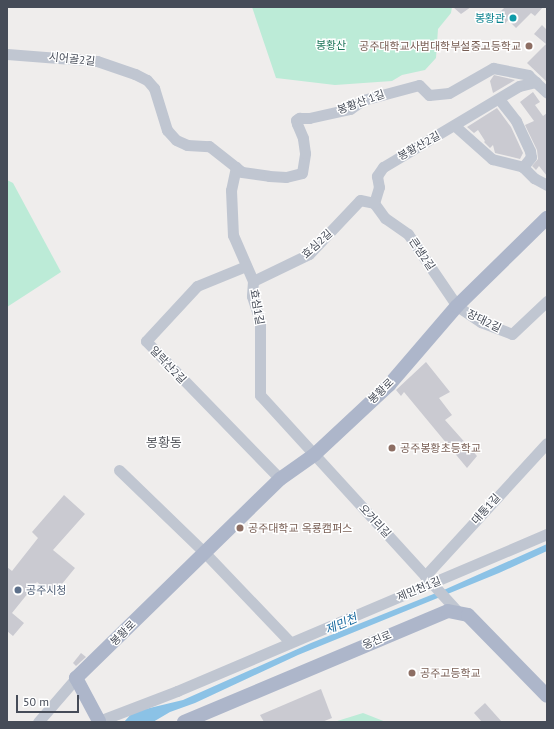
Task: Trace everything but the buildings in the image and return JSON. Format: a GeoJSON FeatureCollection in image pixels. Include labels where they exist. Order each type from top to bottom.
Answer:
{"type":"FeatureCollection","features":[{"type":"Feature","properties":{"kind":"main road","name":"봉황로"},"geometry":{"type":"LineString","coordinates":[[76,678],[280,479],[314,455],[389,385],[457,306],[547,218]]}},
{"type":"Feature","properties":{"kind":"main road"},"geometry":{"type":"LineString","coordinates":[[454,606],[472,620],[547,696]]}},
{"type":"Feature","properties":{"kind":"main road","name":"웅진로"},"geometry":{"type":"LineString","coordinates":[[184,722],[436,614],[448,611],[454,606]]}},
{"type":"Feature","properties":{"kind":"main road"},"geometry":{"type":"LineString","coordinates":[[76,678],[102,722]]}},
{"type":"Feature","properties":{"kind":"street","name":"시어골2길"},"geometry":{"type":"LineString","coordinates":[[7,54],[97,61],[135,74],[147,80],[154,88],[167,130],[176,140],[188,145],[209,146],[236,167]]}},
{"type":"Feature","properties":{"kind":"street","name":"봉황산 1길"},"geometry":{"type":"LineString","coordinates":[[236,167],[242,172],[268,176],[300,174],[305,153],[303,138],[296,120],[350,108],[363,100],[391,92],[419,85],[429,95],[450,93],[493,68],[522,73],[536,82]]}},
{"type":"Feature","properties":{"kind":"street","name":"봉황산2길"},"geometry":{"type":"LineString","coordinates":[[374,203],[379,187],[377,176],[383,167],[455,126],[519,86],[529,82],[536,82]]}},
{"type":"Feature","properties":{"kind":"street"},"geometry":{"type":"LineString","coordinates":[[536,82],[547,93]]}},
{"type":"Feature","properties":{"kind":"street"},"geometry":{"type":"LineString","coordinates":[[499,99],[516,121],[530,151],[531,157],[523,167]]}},
{"type":"Feature","properties":{"kind":"street"},"geometry":{"type":"LineString","coordinates":[[455,126],[476,147],[495,161],[523,167],[534,178],[547,185]]}},
{"type":"Feature","properties":{"kind":"street","name":"효심1길"},"geometry":{"type":"LineString","coordinates":[[236,167],[231,190],[233,235],[253,281],[252,296],[261,328],[260,395],[314,455]]}},
{"type":"Feature","properties":{"kind":"street","name":"효심2길"},"geometry":{"type":"LineString","coordinates":[[253,281],[309,254],[360,200],[374,203]]}},
{"type":"Feature","properties":{"kind":"street","name":"큰샘2길"},"geometry":{"type":"LineString","coordinates":[[374,203],[385,218],[408,234],[457,306]]}},
{"type":"Feature","properties":{"kind":"street","name":"일락산2길"},"geometry":{"type":"LineString","coordinates":[[246,266],[197,286],[146,341],[280,479]]}},
{"type":"Feature","properties":{"kind":"street","name":"장대2길"},"geometry":{"type":"LineString","coordinates":[[457,306],[481,322],[512,334],[547,301]]}},
{"type":"Feature","properties":{"kind":"street","name":"대통1길"},"geometry":{"type":"LineString","coordinates":[[432,582],[547,443]]}},
{"type":"Feature","properties":{"kind":"street","name":"오거리길"},"geometry":{"type":"LineString","coordinates":[[314,455],[454,606]]}},
{"type":"Feature","properties":{"kind":"street"},"geometry":{"type":"LineString","coordinates":[[119,470],[204,553],[290,642]]}},
{"type":"Feature","properties":{"kind":"street","name":"제민천1길"},"geometry":{"type":"LineString","coordinates":[[102,722],[547,534]]}},
{"type":"Feature","properties":{"kind":"street"},"geometry":{"type":"LineString","coordinates":[[38,722],[76,678]]}},
{"type":"Feature","properties":{"kind":"green space","name":"봉황산"},"geometry":{"type":"Polygon","coordinates":[[[252,7],[452,7],[451,13],[438,29],[436,58],[425,70],[402,75],[392,81],[335,85],[276,78],[252,7]]]}},
{"type":"Feature","properties":{"kind":"green space"},"geometry":{"type":"Polygon","coordinates":[[[7,180],[13,183],[61,272],[7,307],[7,180]]]}},
{"type":"Feature","properties":{"kind":"green space"},"geometry":{"type":"Polygon","coordinates":[[[363,713],[386,722],[334,722],[363,713]]]}},
{"type":"Feature","properties":{"kind":"water","name":"제민천"},"geometry":{"type":"Polygon","coordinates":[[[547,544],[547,551],[499,573],[298,655],[195,703],[170,712],[153,722],[124,722],[133,712],[183,700],[311,643],[446,589],[547,544]]]}},
{"type":"Feature","properties":{"kind":"place","name":"봉황관"},"geometry":{"type":"Point","coordinates":[513,18]}},
{"type":"Feature","properties":{"kind":"place","name":"공주대학교사범대학부설중고등학교"},"geometry":{"type":"Point","coordinates":[529,46]}},
{"type":"Feature","properties":{"kind":"place","name":"공주봉황초등학교"},"geometry":{"type":"Point","coordinates":[392,448]}},
{"type":"Feature","properties":{"kind":"place","name":"공주대학교 옥룡캠퍼스"},"geometry":{"type":"Point","coordinates":[240,528]}},
{"type":"Feature","properties":{"kind":"place","name":"공주시청"},"geometry":{"type":"Point","coordinates":[18,590]}},
{"type":"Feature","properties":{"kind":"place","name":"공주고등학교"},"geometry":{"type":"Point","coordinates":[412,673]}},
{"type":"Feature","properties":{"kind":"district","name":"봉황동"},"geometry":{"type":"Point","coordinates":[164,443]}}]}
